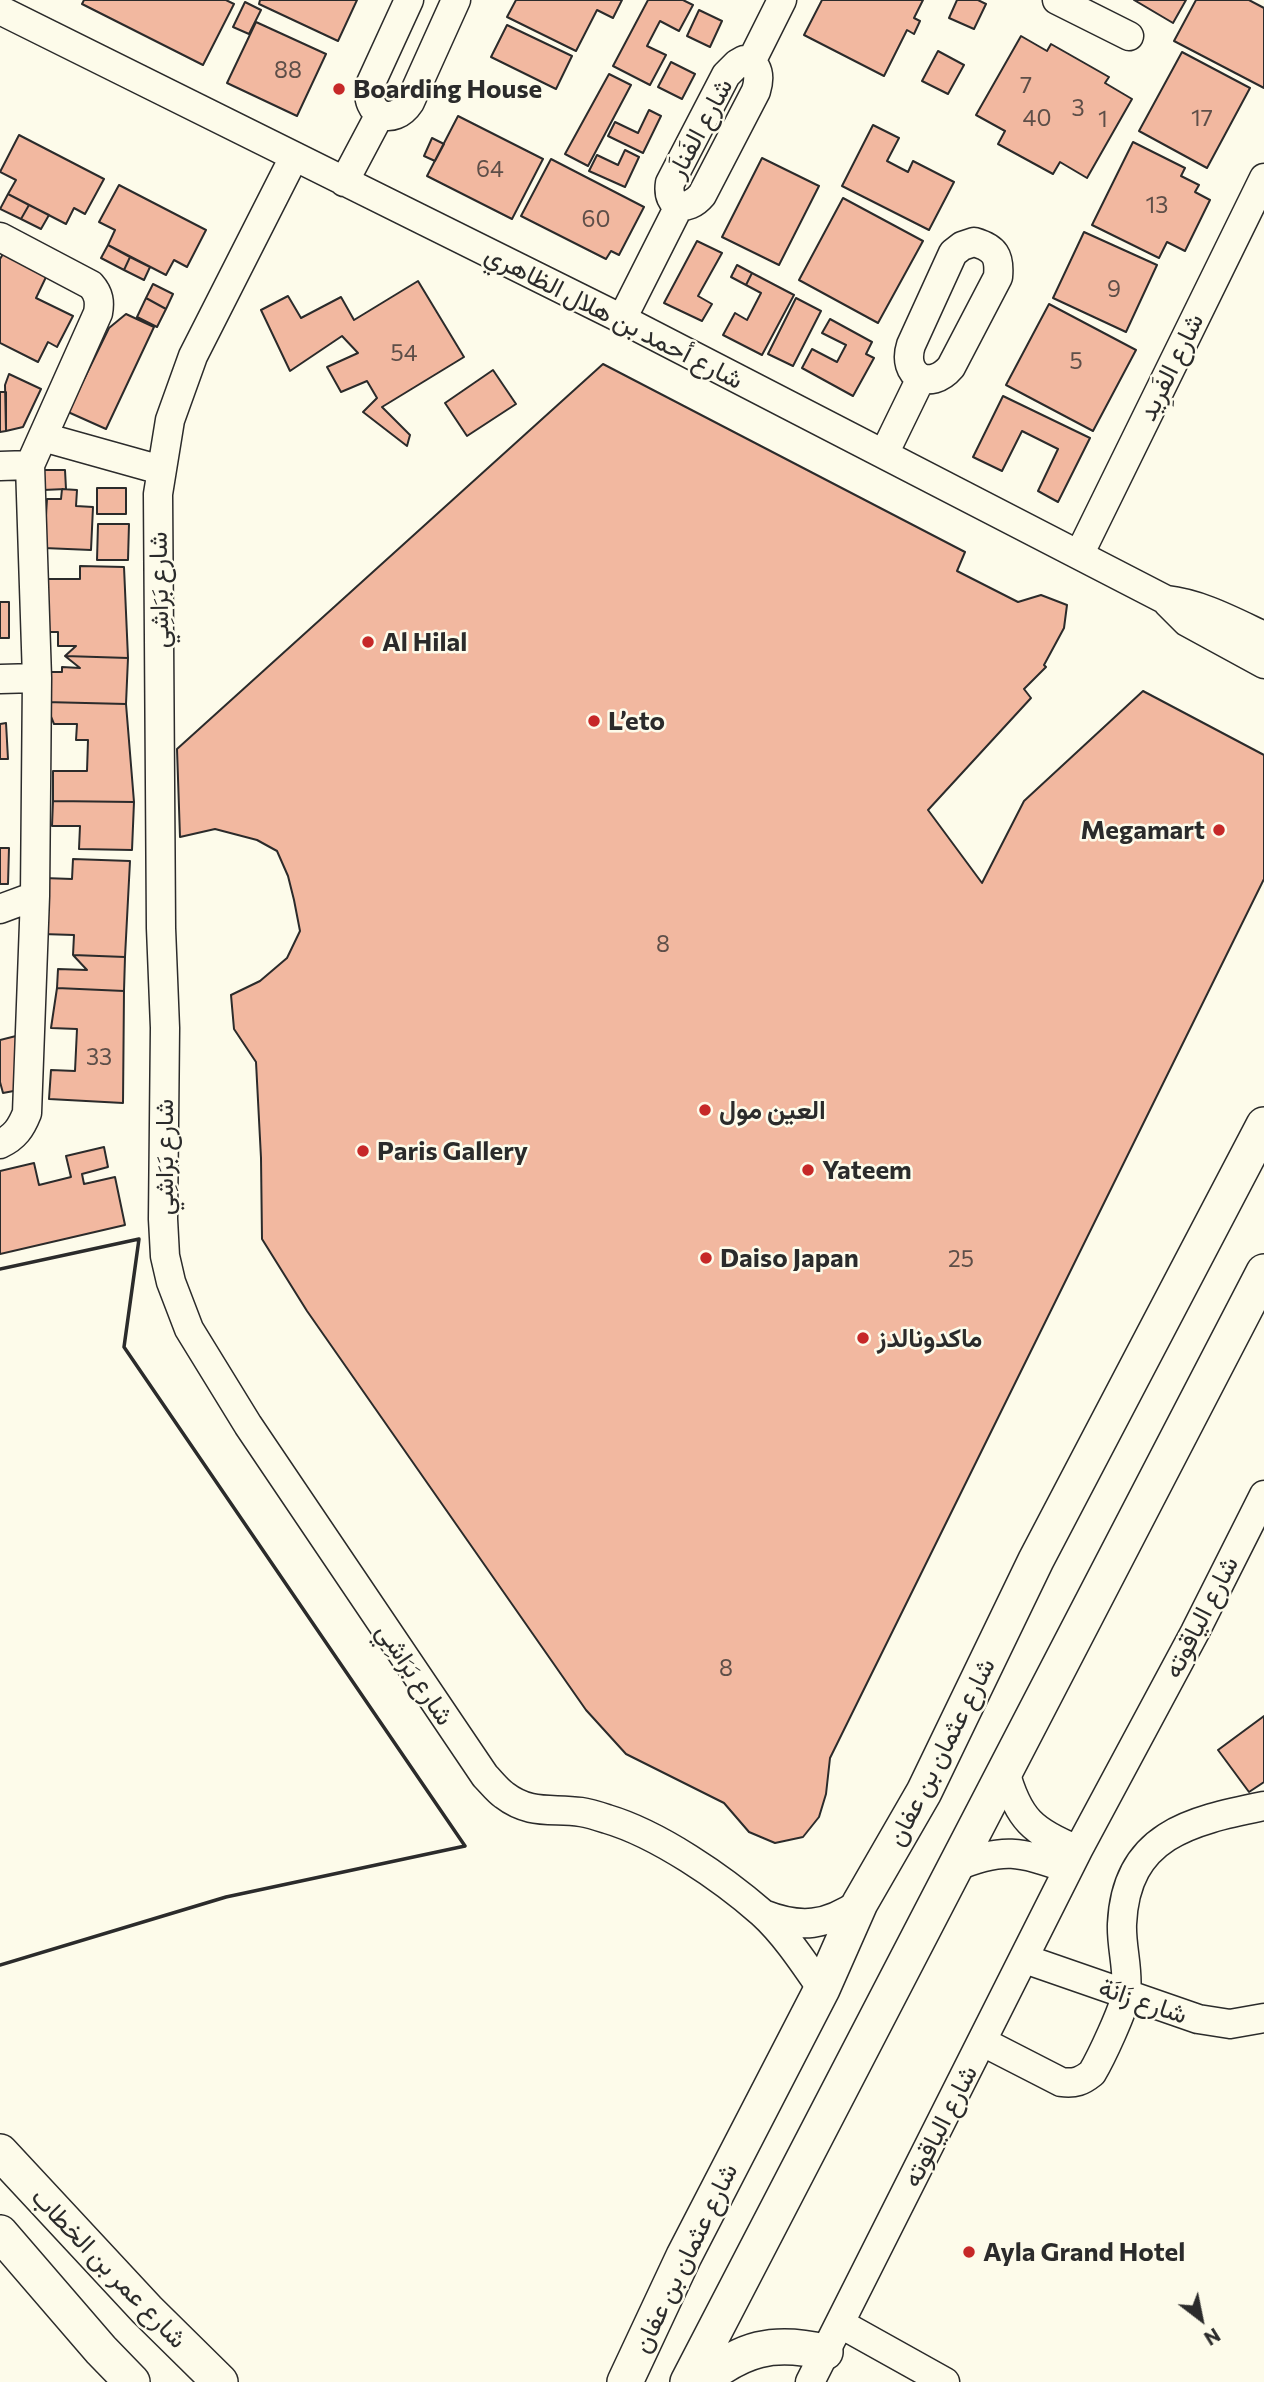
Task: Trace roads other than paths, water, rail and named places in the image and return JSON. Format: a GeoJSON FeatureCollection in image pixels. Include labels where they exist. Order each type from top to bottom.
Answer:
{"type":"FeatureCollection","features":[{"type":"Feature","properties":{"kind":"main road","name":"شارع عثمان بن عفان"},"geometry":{"type":"LineString","coordinates":[[625,2382],[684,2256],[822,1989],[860,1903],[924,1792],[1037,1560],[1264,1125]]}},
{"type":"Feature","properties":{"kind":"main road"},"geometry":{"type":"LineString","coordinates":[[688,2382],[1264,1272]]}},
{"type":"Feature","properties":{"kind":"main road","name":"شارع عمر بن الخطاب"},"geometry":{"type":"LineString","coordinates":[[0,2152],[147,2310],[220,2382]]}},
{"type":"Feature","properties":{"kind":"main road","name":"شارع عمر بن الخطاب"},"geometry":{"type":"LineString","coordinates":[[0,2234],[132,2382]]}},
{"type":"Feature","properties":{"kind":"main road"},"geometry":{"type":"LineString","coordinates":[[701,2382],[727,2362],[754,2350],[801,2346],[825,2353]]}},
{"type":"Feature","properties":{"kind":"street"},"geometry":{"type":"LineString","coordinates":[[409,0],[370,85],[368,96],[371,107],[388,117],[405,110],[410,102],[456,0]]}},
{"type":"Feature","properties":{"kind":"street","name":"شارع الفَناَر"},"geometry":{"type":"LineString","coordinates":[[622,319],[679,206],[695,203],[702,195],[757,91],[759,75],[756,66],[751,62],[782,0]]}},
{"type":"Feature","properties":{"kind":"street"},"geometry":{"type":"LineString","coordinates":[[1057,0],[1129,36]]}},
{"type":"Feature","properties":{"kind":"street","name":"شارع أحمد بن هلال الظاهري"},"geometry":{"type":"LineString","coordinates":[[0,10],[622,319],[1166,600],[1183,602],[1209,611],[1264,636]]}},
{"type":"Feature","properties":{"kind":"street"},"geometry":{"type":"LineString","coordinates":[[344,182],[380,114]]}},
{"type":"Feature","properties":{"kind":"street","name":"شارع بَرَاشِي"},"geometry":{"type":"LineString","coordinates":[[294,157],[193,356],[170,420],[161,470],[158,507],[164,1028],[163,1219],[165,1256],[179,1306],[189,1329],[248,1425],[485,1776],[504,1795],[527,1807],[546,1812],[581,1812],[630,1827],[687,1857],[763,1914],[794,1950],[822,1989]]}},
{"type":"Feature","properties":{"kind":"street","name":"شارع الفَرِيد"},"geometry":{"type":"LineString","coordinates":[[1079,555],[1264,178]]}},
{"type":"Feature","properties":{"kind":"street"},"geometry":{"type":"LineString","coordinates":[[0,237],[91,285],[98,296],[99,313],[30,465],[37,678],[35,896],[27,1113],[22,1126],[12,1138],[0,1144]]}},
{"type":"Feature","properties":{"kind":"street"},"geometry":{"type":"LineString","coordinates":[[884,454],[921,379]]}},
{"type":"Feature","properties":{"kind":"street"},"geometry":{"type":"LineString","coordinates":[[43,438],[161,470]]}},
{"type":"Feature","properties":{"kind":"street"},"geometry":{"type":"LineString","coordinates":[[0,466],[30,465]]}},
{"type":"Feature","properties":{"kind":"street","name":"شارع أحمد بن هلال الظاهري"},"geometry":{"type":"LineString","coordinates":[[1166,600],[1177,615],[1187,622],[1264,664]]}},
{"type":"Feature","properties":{"kind":"street"},"geometry":{"type":"LineString","coordinates":[[0,679],[37,678]]}},
{"type":"Feature","properties":{"kind":"street"},"geometry":{"type":"LineString","coordinates":[[0,909],[35,896]]}},
{"type":"Feature","properties":{"kind":"street"},"geometry":{"type":"LineString","coordinates":[[0,922],[34,934]]}},
{"type":"Feature","properties":{"kind":"street","name":"شارع الياقوته"},"geometry":{"type":"LineString","coordinates":[[825,2353],[1073,1859],[1195,1632],[1264,1496]]}},
{"type":"Feature","properties":{"kind":"street"},"geometry":{"type":"LineString","coordinates":[[1005,1770],[1011,1794],[1023,1815],[1040,1833],[1073,1859]]}},
{"type":"Feature","properties":{"kind":"street"},"geometry":{"type":"LineString","coordinates":[[983,2042],[1061,2082],[1072,2084],[1093,2073],[1126,1996],[1122,1928],[1124,1896],[1134,1869],[1155,1846],[1175,1832],[1196,1822],[1264,1806]]}},
{"type":"Feature","properties":{"kind":"street"},"geometry":{"type":"LineString","coordinates":[[955,1867],[978,1857],[1003,1852],[1073,1859]]}},
{"type":"Feature","properties":{"kind":"street","name":"شارع بَرَاشِي"},"geometry":{"type":"LineString","coordinates":[[763,1914],[782,1922],[823,1922],[842,1915],[860,1903]]}},
{"type":"Feature","properties":{"kind":"street","name":"شارع زَانَة"},"geometry":{"type":"LineString","coordinates":[[1025,1959],[1126,1996],[1214,2023],[1230,2024],[1264,2018]]}},
{"type":"Feature","properties":{"kind":"street"},"geometry":{"type":"LineString","coordinates":[[825,2353],[945,2382]]}},
{"type":"Feature","properties":{"kind":"place","name":"Boarding House"},"geometry":{"type":"Point","coordinates":[339,89]}},
{"type":"Feature","properties":{"kind":"place","name":"Al Hilal"},"geometry":{"type":"Point","coordinates":[368,642]}},
{"type":"Feature","properties":{"kind":"place","name":"L’eto"},"geometry":{"type":"Point","coordinates":[594,721]}},
{"type":"Feature","properties":{"kind":"place","name":"Megamart"},"geometry":{"type":"Point","coordinates":[1219,830]}},
{"type":"Feature","properties":{"kind":"place","name":"العين مول"},"geometry":{"type":"Point","coordinates":[705,1110]}},
{"type":"Feature","properties":{"kind":"place","name":"Paris Gallery"},"geometry":{"type":"Point","coordinates":[363,1151]}},
{"type":"Feature","properties":{"kind":"place","name":"Yateem"},"geometry":{"type":"Point","coordinates":[808,1170]}},
{"type":"Feature","properties":{"kind":"place","name":"Daiso Japan"},"geometry":{"type":"Point","coordinates":[706,1258]}},
{"type":"Feature","properties":{"kind":"place","name":"ماكدونالدز"},"geometry":{"type":"Point","coordinates":[863,1338]}},
{"type":"Feature","properties":{"kind":"place","name":"Ayla Grand Hotel"},"geometry":{"type":"Point","coordinates":[969,2252]}}]}
